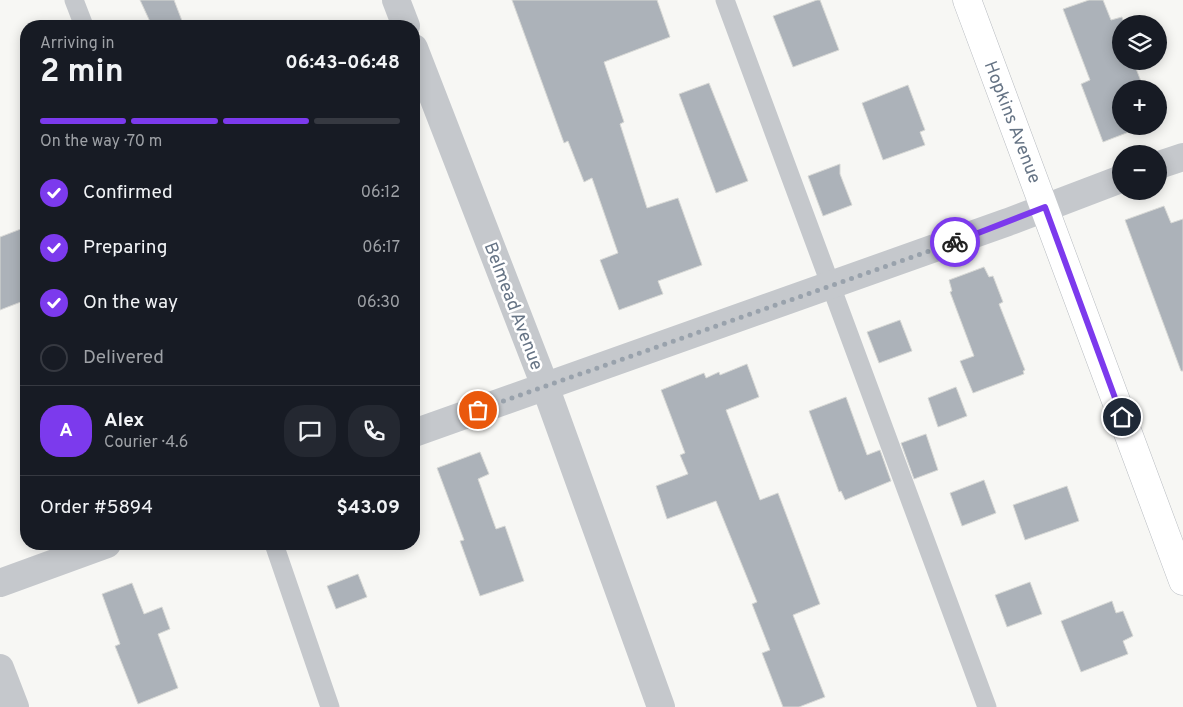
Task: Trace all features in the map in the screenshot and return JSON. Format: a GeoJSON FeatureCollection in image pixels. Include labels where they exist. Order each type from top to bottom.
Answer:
{"type":"FeatureCollection","features":[{"type":"Feature","properties":{"kind":"street"},"geometry":{"type":"LineString","coordinates":[[396,0],[404,20]]}},
{"type":"Feature","properties":{"kind":"street","name":"Hopkins Avenue"},"geometry":{"type":"LineString","coordinates":[[967,0],[1183,581]]}},
{"type":"Feature","properties":{"kind":"street","name":"Belmead Avenue"},"geometry":{"type":"LineString","coordinates":[[420,63],[545,386],[662,707]]}},
{"type":"Feature","properties":{"kind":"street"},"geometry":{"type":"LineString","coordinates":[[1167,162],[1183,157]]}},
{"type":"Feature","properties":{"kind":"street"},"geometry":{"type":"LineString","coordinates":[[420,431],[831,286],[1112,181]]}},
{"type":"Feature","properties":{"kind":"street"},"geometry":{"type":"LineString","coordinates":[[0,583],[91,550]]}},
{"type":"Feature","properties":{"kind":"street"},"geometry":{"type":"LineString","coordinates":[[0,668],[15,707]]}},
{"type":"Feature","properties":{"kind":"lane"},"geometry":{"type":"LineString","coordinates":[[74,0],[82,20]]}},
{"type":"Feature","properties":{"kind":"lane"},"geometry":{"type":"LineString","coordinates":[[725,0],[987,707]]}},
{"type":"Feature","properties":{"kind":"lane"},"geometry":{"type":"LineString","coordinates":[[276,550],[330,707]]}},
{"type":"Feature","properties":{"kind":"building"},"geometry":{"type":"Polygon","coordinates":[[[140,0],[174,0],[182,20],[149,20],[140,0]]]}},
{"type":"Feature","properties":{"kind":"building"},"geometry":{"type":"Polygon","coordinates":[[[512,0],[657,0],[670,37],[604,62],[624,122],[620,124],[647,208],[678,198],[702,265],[658,281],[663,294],[619,310],[600,260],[618,253],[592,178],[584,182],[568,141],[564,143],[512,0]]]}},
{"type":"Feature","properties":{"kind":"building"},"geometry":{"type":"Polygon","coordinates":[[[820,0],[839,50],[793,67],[773,16],[820,0]]]}},
{"type":"Feature","properties":{"kind":"building"},"geometry":{"type":"Polygon","coordinates":[[[1089,0],[1103,0],[1112,20],[1112,70],[1137,70],[1140,80],[1112,80],[1112,135],[1121,135],[1103,142],[1081,84],[1090,80],[1063,9],[1089,0]]]}},
{"type":"Feature","properties":{"kind":"building"},"geometry":{"type":"Polygon","coordinates":[[[709,83],[748,181],[716,193],[679,94],[709,83]]]}},
{"type":"Feature","properties":{"kind":"building"},"geometry":{"type":"Polygon","coordinates":[[[908,85],[925,130],[920,132],[925,145],[883,160],[862,103],[908,85]]]}},
{"type":"Feature","properties":{"kind":"building"},"geometry":{"type":"Polygon","coordinates":[[[840,164],[840,174],[852,205],[823,216],[808,176],[840,164]]]}},
{"type":"Feature","properties":{"kind":"building"},"geometry":{"type":"Polygon","coordinates":[[[1164,206],[1171,223],[1183,219],[1183,371],[1181,371],[1125,220],[1164,206]]]}},
{"type":"Feature","properties":{"kind":"building"},"geometry":{"type":"Polygon","coordinates":[[[20,229],[20,302],[0,310],[0,237],[20,229]]]}},
{"type":"Feature","properties":{"kind":"building"},"geometry":{"type":"Polygon","coordinates":[[[984,267],[989,277],[993,276],[1003,302],[999,304],[1025,370],[1023,371],[1024,374],[973,393],[960,361],[974,356],[950,292],[952,291],[949,280],[984,267]]]}},
{"type":"Feature","properties":{"kind":"building"},"geometry":{"type":"Polygon","coordinates":[[[900,320],[912,351],[879,363],[867,332],[900,320]]]}},
{"type":"Feature","properties":{"kind":"building"},"geometry":{"type":"Polygon","coordinates":[[[747,364],[759,397],[726,410],[760,500],[778,493],[820,604],[793,615],[825,697],[799,707],[783,707],[762,653],[770,650],[752,604],[757,602],[716,501],[667,519],[656,486],[688,474],[680,455],[685,453],[661,390],[704,373],[706,378],[719,372],[720,375],[747,364]]]}},
{"type":"Feature","properties":{"kind":"building"},"geometry":{"type":"Polygon","coordinates":[[[956,387],[967,416],[938,427],[928,398],[956,387]]]}},
{"type":"Feature","properties":{"kind":"building"},"geometry":{"type":"Polygon","coordinates":[[[846,397],[867,455],[880,450],[891,481],[845,500],[841,491],[839,492],[809,411],[846,397]]]}},
{"type":"Feature","properties":{"kind":"building"},"geometry":{"type":"Polygon","coordinates":[[[926,434],[938,470],[914,479],[901,443],[926,434]]]}},
{"type":"Feature","properties":{"kind":"building"},"geometry":{"type":"Polygon","coordinates":[[[480,452],[489,474],[478,479],[496,529],[505,526],[524,581],[480,596],[460,541],[464,540],[437,468],[480,452]]]}},
{"type":"Feature","properties":{"kind":"building"},"geometry":{"type":"Polygon","coordinates":[[[984,480],[996,513],[962,526],[950,493],[984,480]]]}},
{"type":"Feature","properties":{"kind":"building"},"geometry":{"type":"Polygon","coordinates":[[[1067,486],[1079,521],[1025,540],[1013,505],[1067,486]]]}},
{"type":"Feature","properties":{"kind":"building"},"geometry":{"type":"Polygon","coordinates":[[[358,574],[367,597],[336,609],[327,586],[358,574]]]}},
{"type":"Feature","properties":{"kind":"building"},"geometry":{"type":"Polygon","coordinates":[[[1030,582],[1042,614],[1007,627],[995,595],[1030,582]]]}},
{"type":"Feature","properties":{"kind":"building"},"geometry":{"type":"Polygon","coordinates":[[[132,583],[144,614],[162,607],[170,629],[158,634],[178,688],[138,704],[115,646],[120,644],[102,594],[132,583]]]}},
{"type":"Feature","properties":{"kind":"building"},"geometry":{"type":"Polygon","coordinates":[[[1112,601],[1116,613],[1123,611],[1133,636],[1123,641],[1128,654],[1081,672],[1061,621],[1112,601]]]}},
{"type":"Feature","properties":{"kind":"way so far"},"geometry":{"type":"LineString","coordinates":[[478,410],[587,370],[955,242]]}},
{"type":"Feature","properties":{"kind":"route"},"geometry":{"type":"LineString","coordinates":[[955,242],[1045,207],[1122,417]]}}]}
